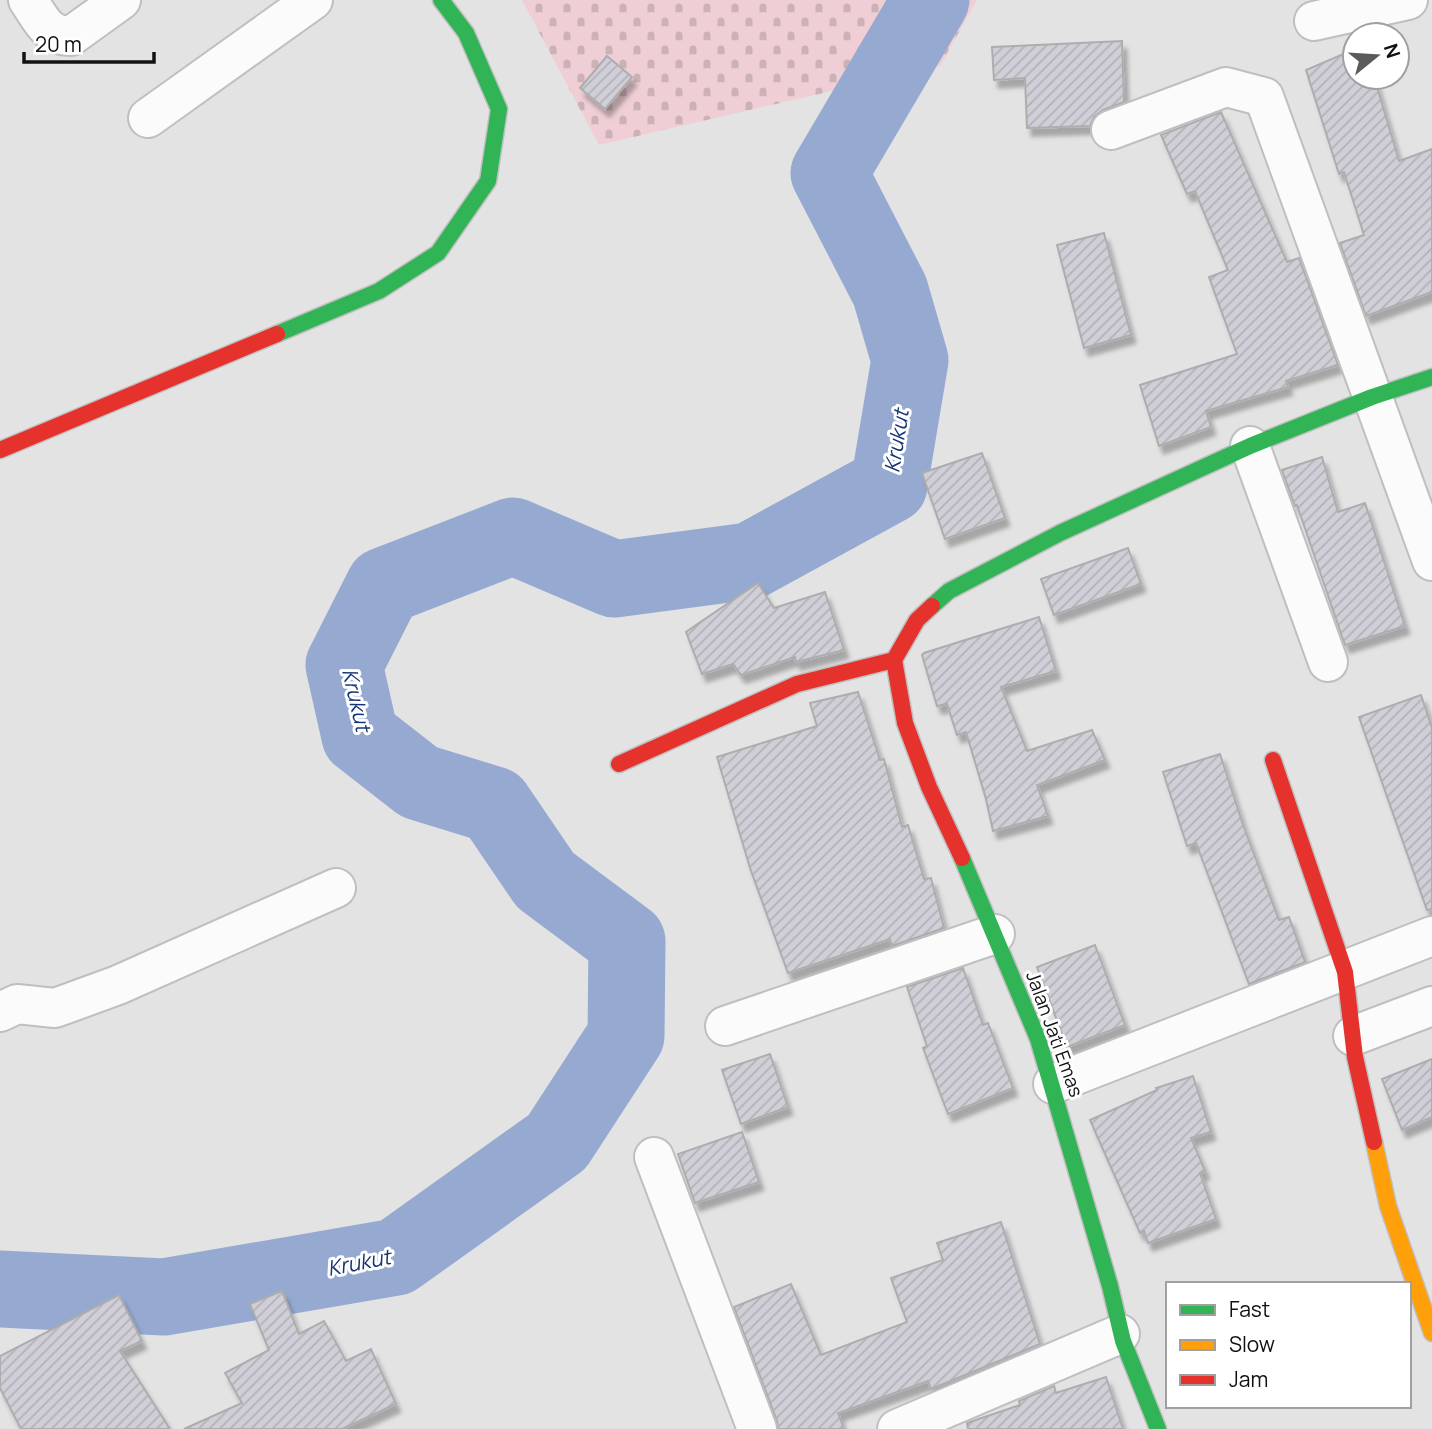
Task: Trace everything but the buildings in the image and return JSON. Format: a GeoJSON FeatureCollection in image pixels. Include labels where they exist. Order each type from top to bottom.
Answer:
{"type":"FeatureCollection","features":[{"type":"Feature","properties":{"kind":"street"},"geometry":{"type":"LineString","coordinates":[[28,0],[50,33],[71,36],[121,0]]}},
{"type":"Feature","properties":{"kind":"street"},"geometry":{"type":"LineString","coordinates":[[148,118],[313,0]]}},
{"type":"Feature","properties":{"kind":"street"},"geometry":{"type":"LineString","coordinates":[[0,450],[379,291],[438,253],[488,181],[499,109],[466,33],[441,0]]}},
{"type":"Feature","properties":{"kind":"street"},"geometry":{"type":"LineString","coordinates":[[1314,21],[1408,0]]}},
{"type":"Feature","properties":{"kind":"street"},"geometry":{"type":"LineString","coordinates":[[1111,130],[1226,87],[1264,97],[1432,561]]}},
{"type":"Feature","properties":{"kind":"street"},"geometry":{"type":"LineString","coordinates":[[619,764],[797,684],[894,660],[916,620],[949,591],[1060,533],[1250,446],[1372,397],[1432,377]]}},
{"type":"Feature","properties":{"kind":"street"},"geometry":{"type":"LineString","coordinates":[[1250,446],[1328,662]]}},
{"type":"Feature","properties":{"kind":"street","name":"Jalan Jati Emas"},"geometry":{"type":"LineString","coordinates":[[894,660],[905,723],[929,787],[995,934],[1038,1039],[1110,1286],[1120,1334],[1158,1429]]}},
{"type":"Feature","properties":{"kind":"street"},"geometry":{"type":"LineString","coordinates":[[1273,760],[1345,972],[1355,1057],[1388,1206],[1432,1333]]}},
{"type":"Feature","properties":{"kind":"street"},"geometry":{"type":"LineString","coordinates":[[0,1012],[17,1004],[55,1008],[118,985],[336,888]]}},
{"type":"Feature","properties":{"kind":"street"},"geometry":{"type":"LineString","coordinates":[[725,1026],[995,934]]}},
{"type":"Feature","properties":{"kind":"street"},"geometry":{"type":"LineString","coordinates":[[1052,1084],[1432,936]]}},
{"type":"Feature","properties":{"kind":"street"},"geometry":{"type":"LineString","coordinates":[[1353,1036],[1432,1006]]}},
{"type":"Feature","properties":{"kind":"street"},"geometry":{"type":"LineString","coordinates":[[653,1157],[757,1429]]}},
{"type":"Feature","properties":{"kind":"street"},"geometry":{"type":"LineString","coordinates":[[897,1429],[1120,1334]]}},
{"type":"Feature","properties":{"kind":"green space"},"geometry":{"type":"Polygon","coordinates":[[[522,0],[977,0],[940,66],[599,145],[522,0]]]}},
{"type":"Feature","properties":{"kind":"waterway","name":"Krukut"},"geometry":{"type":"LineString","coordinates":[[0,1289],[164,1297],[396,1257],[557,1142],[626,1036],[627,941],[545,880],[494,805],[419,782],[360,736],[344,665],[384,586],[513,536],[614,579],[750,561],[889,485],[910,360],[890,291],[829,173],[931,0]]}},
{"type":"Feature","properties":{"kind":"traffic: fast"},"geometry":{"type":"LineString","coordinates":[[277,334],[379,291],[438,253],[488,181],[499,109],[466,33],[441,0]]}},
{"type":"Feature","properties":{"kind":"traffic: fast"},"geometry":{"type":"LineString","coordinates":[[932,606],[949,591],[1060,533],[1250,446],[1372,397],[1432,377]]}},
{"type":"Feature","properties":{"kind":"traffic: fast"},"geometry":{"type":"LineString","coordinates":[[962,858],[1038,1039],[1110,1286],[1123,1341],[1158,1429]]}},
{"type":"Feature","properties":{"kind":"traffic: slow"},"geometry":{"type":"LineString","coordinates":[[1374,1142],[1388,1206],[1432,1333]]}},
{"type":"Feature","properties":{"kind":"traffic: jam"},"geometry":{"type":"LineString","coordinates":[[0,450],[277,334]]}},
{"type":"Feature","properties":{"kind":"traffic: jam"},"geometry":{"type":"LineString","coordinates":[[619,764],[797,684],[894,660],[917,620],[932,606]]}},
{"type":"Feature","properties":{"kind":"traffic: jam"},"geometry":{"type":"LineString","coordinates":[[894,660],[905,723],[929,787],[962,858]]}},
{"type":"Feature","properties":{"kind":"traffic: jam"},"geometry":{"type":"LineString","coordinates":[[1273,760],[1345,972],[1355,1057],[1374,1142]]}}]}
